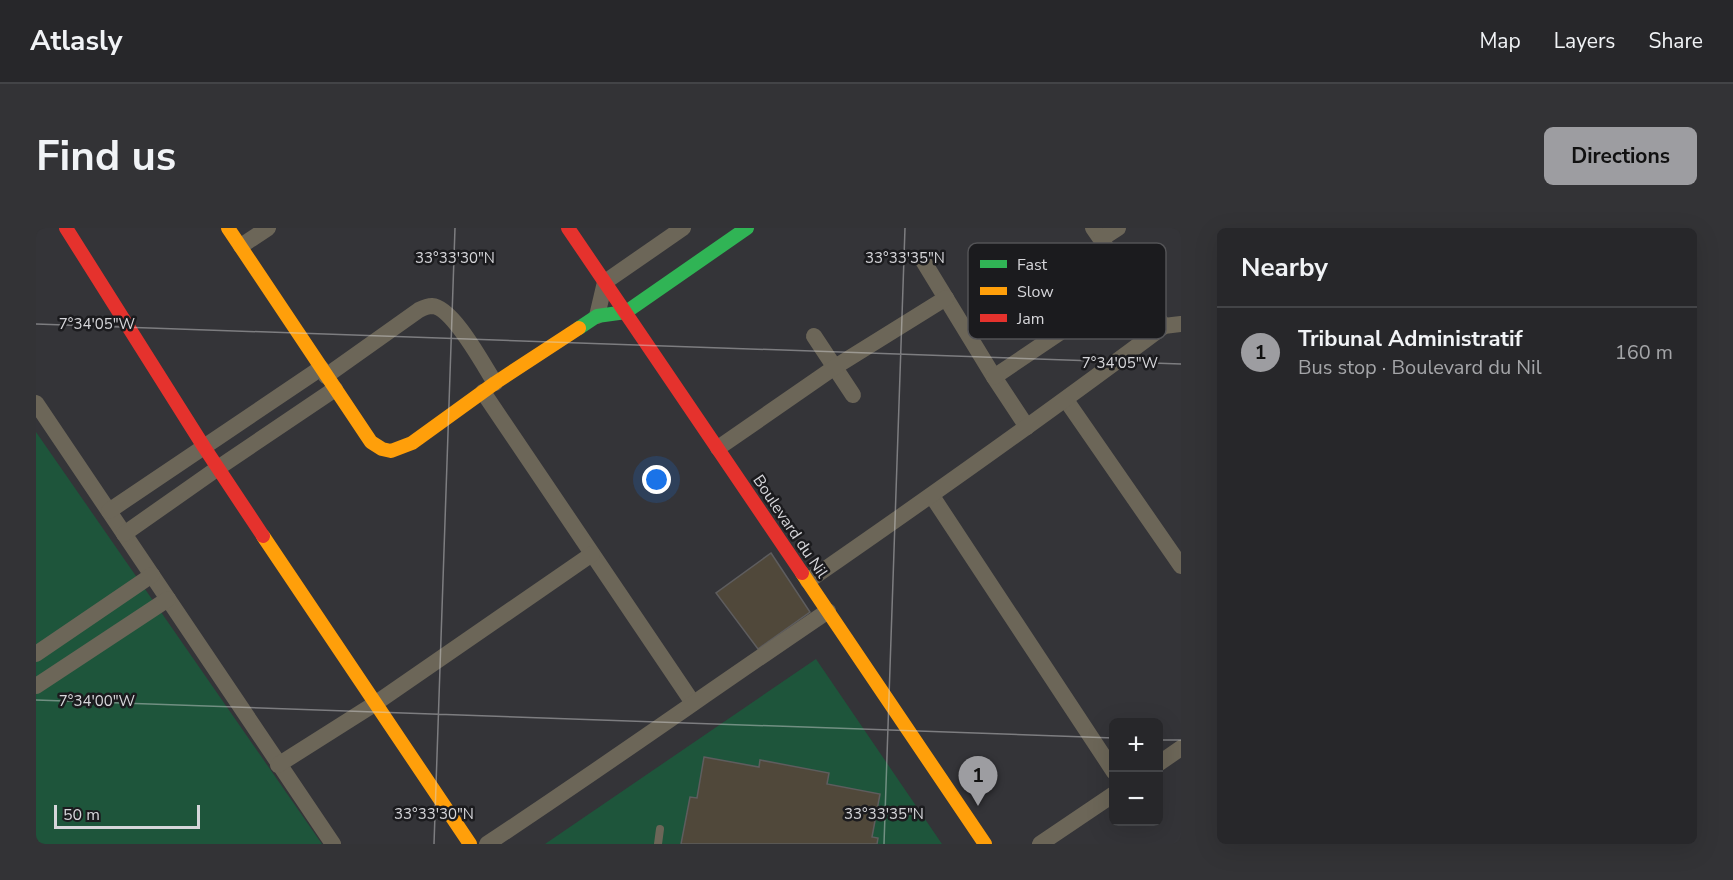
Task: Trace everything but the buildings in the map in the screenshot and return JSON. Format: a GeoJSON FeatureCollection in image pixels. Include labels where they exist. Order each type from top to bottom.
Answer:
{"type":"FeatureCollection","features":[{"type":"Feature","properties":{"kind":"street"},"geometry":{"type":"LineString","coordinates":[[66,228],[204,447],[470,844]]}},
{"type":"Feature","properties":{"kind":"street"},"geometry":{"type":"LineString","coordinates":[[228,228],[371,441],[381,449],[391,451],[399,450],[412,443],[489,387],[597,316],[626,312],[747,228]]}},
{"type":"Feature","properties":{"kind":"street"},"geometry":{"type":"LineString","coordinates":[[241,246],[268,228]]}},
{"type":"Feature","properties":{"kind":"street","name":"Boulevard du Nil"},"geometry":{"type":"LineString","coordinates":[[568,228],[985,844]]}},
{"type":"Feature","properties":{"kind":"street"},"geometry":{"type":"LineString","coordinates":[[597,316],[605,282],[683,228]]}},
{"type":"Feature","properties":{"kind":"street"},"geometry":{"type":"LineString","coordinates":[[1097,234],[1118,228]]}},
{"type":"Feature","properties":{"kind":"street"},"geometry":{"type":"LineString","coordinates":[[922,259],[968,334]]}},
{"type":"Feature","properties":{"kind":"street"},"geometry":{"type":"LineString","coordinates":[[718,448],[835,367],[946,298]]}},
{"type":"Feature","properties":{"kind":"street"},"geometry":{"type":"LineString","coordinates":[[124,534],[218,468],[328,378],[418,310],[432,306],[444,309],[455,321],[489,387],[592,554],[693,703]]}},
{"type":"Feature","properties":{"kind":"street"},"geometry":{"type":"LineString","coordinates":[[1166,326],[1181,324]]}},
{"type":"Feature","properties":{"kind":"street"},"geometry":{"type":"LineString","coordinates":[[814,336],[853,394]]}},
{"type":"Feature","properties":{"kind":"street"},"geometry":{"type":"LineString","coordinates":[[971,339],[1027,427]]}},
{"type":"Feature","properties":{"kind":"street"},"geometry":{"type":"LineString","coordinates":[[994,377],[1050,339]]}},
{"type":"Feature","properties":{"kind":"street"},"geometry":{"type":"LineString","coordinates":[[807,580],[932,496],[1147,339]]}},
{"type":"Feature","properties":{"kind":"street"},"geometry":{"type":"LineString","coordinates":[[109,511],[204,447],[328,378]]}},
{"type":"Feature","properties":{"kind":"street"},"geometry":{"type":"LineString","coordinates":[[1066,400],[1181,567]]}},
{"type":"Feature","properties":{"kind":"street"},"geometry":{"type":"LineString","coordinates":[[36,403],[333,844]]}},
{"type":"Feature","properties":{"kind":"street"},"geometry":{"type":"LineString","coordinates":[[932,496],[1109,766]]}},
{"type":"Feature","properties":{"kind":"street"},"geometry":{"type":"LineString","coordinates":[[279,765],[376,703],[592,554]]}},
{"type":"Feature","properties":{"kind":"street"},"geometry":{"type":"LineString","coordinates":[[36,654],[152,575]]}},
{"type":"Feature","properties":{"kind":"street"},"geometry":{"type":"LineString","coordinates":[[36,686],[168,599]]}},
{"type":"Feature","properties":{"kind":"street"},"geometry":{"type":"LineString","coordinates":[[487,844],[828,611]]}},
{"type":"Feature","properties":{"kind":"street"},"geometry":{"type":"LineString","coordinates":[[1163,761],[1181,748]]}},
{"type":"Feature","properties":{"kind":"street"},"geometry":{"type":"LineString","coordinates":[[1040,844],[1109,798]]}},
{"type":"Feature","properties":{"kind":"lane"},"geometry":{"type":"LineString","coordinates":[[658,844],[660,829]]}},
{"type":"Feature","properties":{"kind":"green space"},"geometry":{"type":"Polygon","coordinates":[[[36,432],[322,844],[36,844],[36,432]]]}},
{"type":"Feature","properties":{"kind":"green space"},"geometry":{"type":"Polygon","coordinates":[[[816,659],[942,844],[545,844],[816,659]]]}},
{"type":"Feature","properties":{"kind":"traffic: fast"},"geometry":{"type":"LineString","coordinates":[[579,328],[597,316],[626,312],[747,228]]}},
{"type":"Feature","properties":{"kind":"traffic: slow"},"geometry":{"type":"LineString","coordinates":[[228,228],[371,442],[382,449],[391,451],[412,443],[495,383],[579,328]]}},
{"type":"Feature","properties":{"kind":"traffic: slow"},"geometry":{"type":"LineString","coordinates":[[263,536],[470,844]]}},
{"type":"Feature","properties":{"kind":"traffic: slow"},"geometry":{"type":"LineString","coordinates":[[802,573],[985,844]]}},
{"type":"Feature","properties":{"kind":"traffic: jam"},"geometry":{"type":"LineString","coordinates":[[66,228],[263,536]]}},
{"type":"Feature","properties":{"kind":"traffic: jam"},"geometry":{"type":"LineString","coordinates":[[568,228],[802,573]]}},
{"type":"Feature","properties":{"kind":"place","name":"Tribunal Administratif"},"geometry":{"type":"Point","coordinates":[978,806]}}]}
